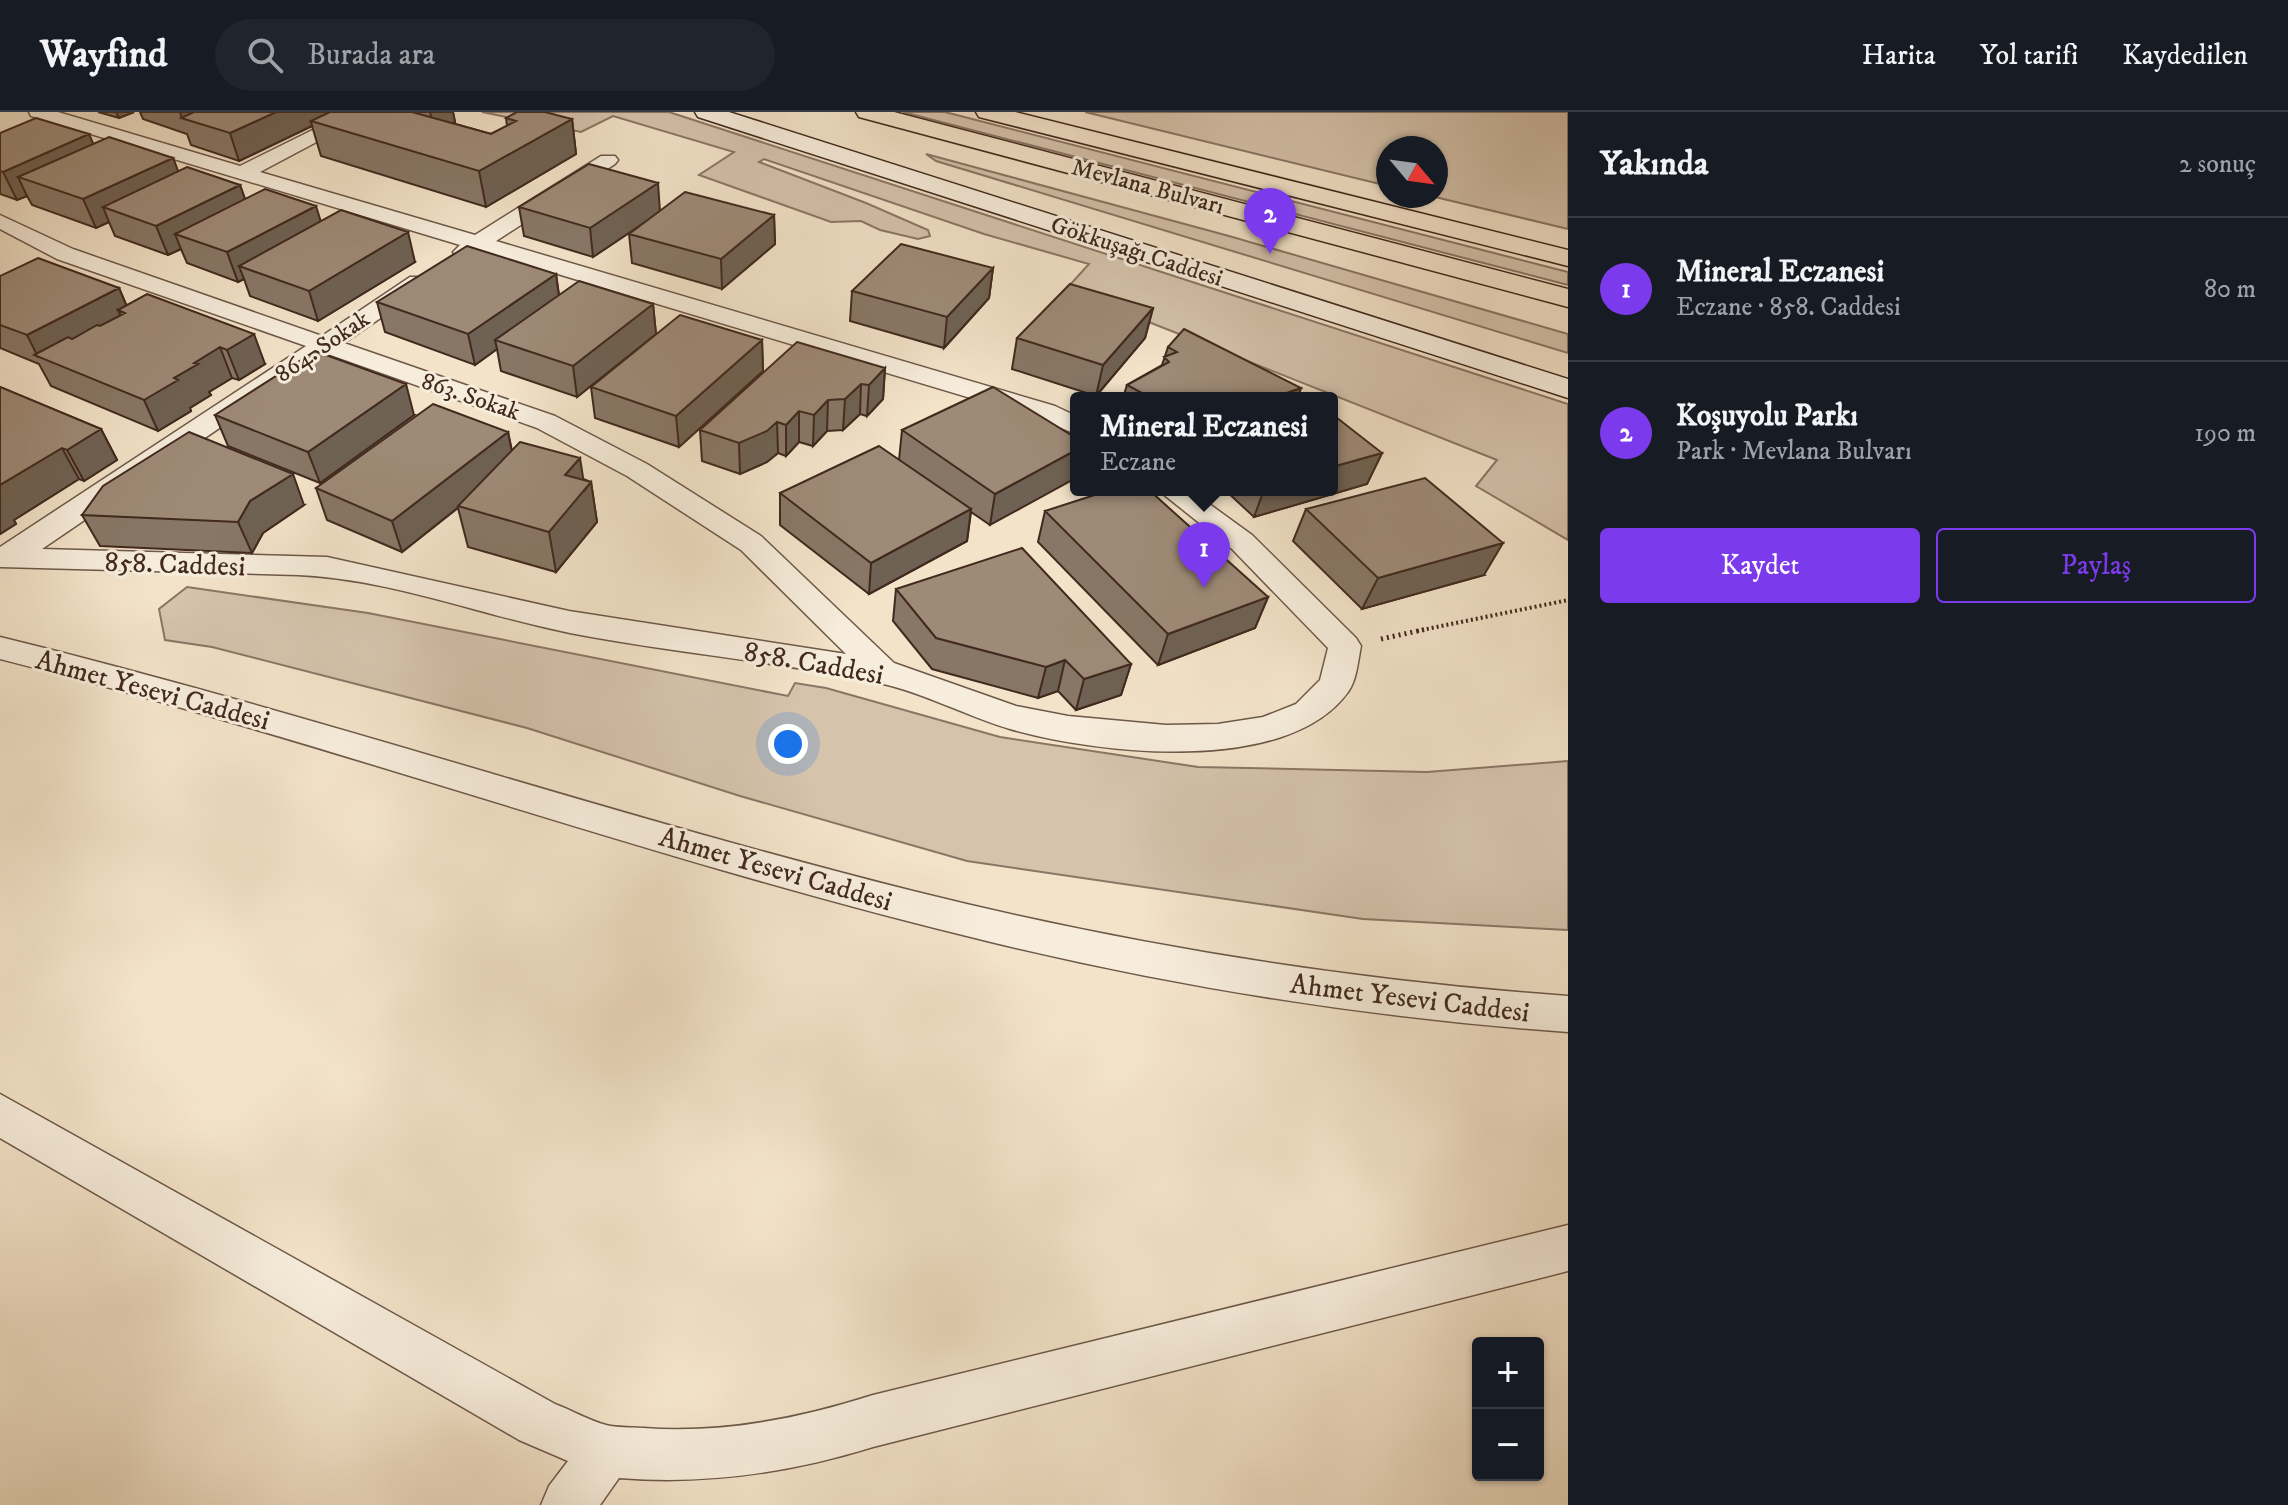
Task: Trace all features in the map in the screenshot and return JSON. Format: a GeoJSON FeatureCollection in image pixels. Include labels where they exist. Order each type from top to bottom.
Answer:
{"type":"FeatureCollection","features":[{"type":"Feature","properties":{"kind":"highway","name":"Mevlana Bulvarı"},"geometry":{"type":"LineString","coordinates":[[867,112],[1568,298]]}},
{"type":"Feature","properties":{"kind":"highway","name":"Mevlana Bulvarı"},"geometry":{"type":"LineString","coordinates":[[987,112],[1568,258]]}},
{"type":"Feature","properties":{"kind":"street"},"geometry":{"type":"LineString","coordinates":[[239,174],[364,112]]}},
{"type":"Feature","properties":{"kind":"street","name":"Gökkuşağı Caddesi"},"geometry":{"type":"LineString","coordinates":[[706,112],[1568,389]]}},
{"type":"Feature","properties":{"kind":"street"},"geometry":{"type":"LineString","coordinates":[[39,122],[67,121],[1031,407],[1070,423]]}},
{"type":"Feature","properties":{"kind":"street","name":"864. Sokak"},"geometry":{"type":"LineString","coordinates":[[4,557],[322,345],[608,160]]}},
{"type":"Feature","properties":{"kind":"street","name":"863. Sokak"},"geometry":{"type":"LineString","coordinates":[[0,221],[65,254],[546,422],[637,470],[751,543],[883,672]]}},
{"type":"Feature","properties":{"kind":"street"},"geometry":{"type":"LineString","coordinates":[[39,265],[65,254]]}},
{"type":"Feature","properties":{"kind":"street"},"geometry":{"type":"LineString","coordinates":[[1180,496],[1242,542],[1345,646]]}},
{"type":"Feature","properties":{"kind":"street","name":"858. Caddesi"},"geometry":{"type":"LineString","coordinates":[[4,557],[337,568],[569,622],[883,672],[1031,722],[1122,734],[1214,737],[1259,732],[1287,723],[1317,708],[1335,690],[1345,666],[1345,646]]}},
{"type":"Feature","properties":{"kind":"street","name":"Ahmet Yesevi Caddesi"},"geometry":{"type":"LineString","coordinates":[[0,648],[77,666],[327,736],[883,899],[1033,936],[1169,964],[1312,986],[1432,1002],[1568,1014]]}},
{"type":"Feature","properties":{"kind":"street"},"geometry":{"type":"LineString","coordinates":[[0,1115],[537,1422],[607,1451],[713,1454],[822,1437],[873,1421],[1568,1248]]}},
{"type":"Feature","properties":{"kind":"street"},"geometry":{"type":"LineString","coordinates":[[568,1505],[607,1451]]}},
{"type":"Feature","properties":{"kind":"path"},"geometry":{"type":"LineString","coordinates":[[1345,646],[1568,600]]}},
{"type":"Feature","properties":{"kind":"shaded area"},"geometry":{"type":"Polygon","coordinates":[[[482,112],[669,112],[1568,404],[1568,540],[1476,486],[1497,460],[1338,397],[1338,392],[1325,392],[1121,311],[1069,286],[1089,264],[984,234],[764,159],[759,162],[866,203],[928,230],[930,236],[918,239],[880,230],[861,221],[831,222],[699,175],[734,152],[613,116],[581,132],[482,112]]]}},
{"type":"Feature","properties":{"kind":"shaded area"},"geometry":{"type":"Polygon","coordinates":[[[903,112],[945,112],[1568,272],[1568,285],[903,112]]]}},
{"type":"Feature","properties":{"kind":"shaded area"},"geometry":{"type":"Polygon","coordinates":[[[1085,112],[1568,112],[1568,229],[1448,200],[1448,136],[1376,136],[1376,183],[1085,112]]]}},
{"type":"Feature","properties":{"kind":"shaded area"},"geometry":{"type":"Polygon","coordinates":[[[926,154],[1229,236],[1568,334],[1568,353],[936,161],[926,154]]]}},
{"type":"Feature","properties":{"kind":"shaded area"},"geometry":{"type":"Polygon","coordinates":[[[187,587],[368,613],[788,696],[795,683],[826,688],[1000,737],[1198,767],[1427,772],[1568,761],[1568,930],[1363,919],[967,861],[740,796],[527,728],[212,647],[165,640],[159,609],[187,587]]]}},
{"type":"Feature","properties":{"kind":"building"},"geometry":{"type":"Polygon","coordinates":[[[194,112],[276,112],[230,133],[181,118],[194,112]]]}},
{"type":"Feature","properties":{"kind":"building"},"geometry":{"type":"Polygon","coordinates":[[[330,112],[412,112],[491,134],[516,121],[506,118],[517,112],[545,112],[572,119],[479,171],[311,121],[330,112]]]}},
{"type":"Feature","properties":{"kind":"building"},"geometry":{"type":"Polygon","coordinates":[[[36,118],[89,134],[0,171],[0,133],[36,118]]]}},
{"type":"Feature","properties":{"kind":"building"},"geometry":{"type":"Polygon","coordinates":[[[109,137],[173,158],[83,199],[18,177],[109,137]]]}},
{"type":"Feature","properties":{"kind":"building"},"geometry":{"type":"Polygon","coordinates":[[[589,164],[658,183],[590,228],[519,207],[589,164]]]}},
{"type":"Feature","properties":{"kind":"building"},"geometry":{"type":"Polygon","coordinates":[[[187,167],[240,185],[156,226],[103,207],[187,167]]]}},
{"type":"Feature","properties":{"kind":"building"},"geometry":{"type":"Polygon","coordinates":[[[265,189],[316,206],[227,252],[175,234],[265,189]]]}},
{"type":"Feature","properties":{"kind":"building"},"geometry":{"type":"Polygon","coordinates":[[[685,192],[774,215],[721,259],[629,234],[685,192]]]}},
{"type":"Feature","properties":{"kind":"building"},"geometry":{"type":"Polygon","coordinates":[[[341,210],[408,232],[309,291],[239,266],[341,210]]]}},
{"type":"Feature","properties":{"kind":"building"},"geometry":{"type":"Polygon","coordinates":[[[901,244],[993,268],[947,317],[852,291],[901,244]]]}},
{"type":"Feature","properties":{"kind":"building"},"geometry":{"type":"Polygon","coordinates":[[[467,246],[556,274],[468,334],[377,302],[467,246]]]}},
{"type":"Feature","properties":{"kind":"building"},"geometry":{"type":"Polygon","coordinates":[[[38,258],[119,288],[27,335],[0,325],[0,276],[38,258]]]}},
{"type":"Feature","properties":{"kind":"building"},"geometry":{"type":"Polygon","coordinates":[[[579,281],[653,304],[573,366],[495,340],[579,281]]]}},
{"type":"Feature","properties":{"kind":"building"},"geometry":{"type":"Polygon","coordinates":[[[1070,284],[1153,308],[1103,365],[1017,338],[1070,284]]]}},
{"type":"Feature","properties":{"kind":"building"},"geometry":{"type":"Polygon","coordinates":[[[147,294],[254,334],[227,350],[220,347],[174,378],[178,380],[144,400],[34,355],[125,313],[118,310],[147,294]]]}},
{"type":"Feature","properties":{"kind":"building"},"geometry":{"type":"Polygon","coordinates":[[[680,315],[762,340],[676,416],[591,387],[680,315]]]}},
{"type":"Feature","properties":{"kind":"building"},"geometry":{"type":"Polygon","coordinates":[[[1184,329],[1301,388],[1289,392],[1140,392],[1127,385],[1169,362],[1164,357],[1177,352],[1168,347],[1184,329]]]}},
{"type":"Feature","properties":{"kind":"building"},"geometry":{"type":"Polygon","coordinates":[[[797,342],[885,368],[869,385],[861,384],[845,399],[828,400],[814,415],[799,411],[786,425],[777,422],[767,431],[739,443],[700,430],[797,342]]]}},
{"type":"Feature","properties":{"kind":"building"},"geometry":{"type":"Polygon","coordinates":[[[315,351],[406,384],[308,452],[215,415],[315,351]]]}},
{"type":"Feature","properties":{"kind":"building"},"geometry":{"type":"Polygon","coordinates":[[[0,387],[101,429],[0,485],[0,387]]]}},
{"type":"Feature","properties":{"kind":"building"},"geometry":{"type":"Polygon","coordinates":[[[993,387],[1070,434],[1070,453],[995,494],[902,430],[993,387]]]}},
{"type":"Feature","properties":{"kind":"building"},"geometry":{"type":"Polygon","coordinates":[[[433,404],[508,432],[392,521],[316,488],[433,404]]]}},
{"type":"Feature","properties":{"kind":"building"},"geometry":{"type":"Polygon","coordinates":[[[1338,419],[1382,453],[1338,465],[1338,419]]]}},
{"type":"Feature","properties":{"kind":"building"},"geometry":{"type":"Polygon","coordinates":[[[189,432],[293,474],[250,501],[238,522],[82,515],[103,486],[189,432]]]}},
{"type":"Feature","properties":{"kind":"building"},"geometry":{"type":"Polygon","coordinates":[[[520,442],[580,458],[565,475],[591,482],[549,532],[458,506],[520,442]]]}},
{"type":"Feature","properties":{"kind":"building"},"geometry":{"type":"Polygon","coordinates":[[[879,446],[971,509],[871,563],[780,493],[879,446]]]}},
{"type":"Feature","properties":{"kind":"building"},"geometry":{"type":"Polygon","coordinates":[[[1425,478],[1503,543],[1378,578],[1306,509],[1425,478]]]}},
{"type":"Feature","properties":{"kind":"building"},"geometry":{"type":"Polygon","coordinates":[[[1091,496],[1156,496],[1268,597],[1168,634],[1045,511],[1091,496]]]}},
{"type":"Feature","properties":{"kind":"building"},"geometry":{"type":"Polygon","coordinates":[[[1022,548],[1131,664],[1084,679],[1065,660],[1046,667],[936,638],[896,589],[1022,548]]]}},
{"type":"Feature","properties":{"kind":"place","name":"Koşuyolu Parkı"},"geometry":{"type":"Point","coordinates":[1270,254]}},
{"type":"Feature","properties":{"kind":"place","name":"Mineral Eczanesi"},"geometry":{"type":"Point","coordinates":[1204,588]}}]}
